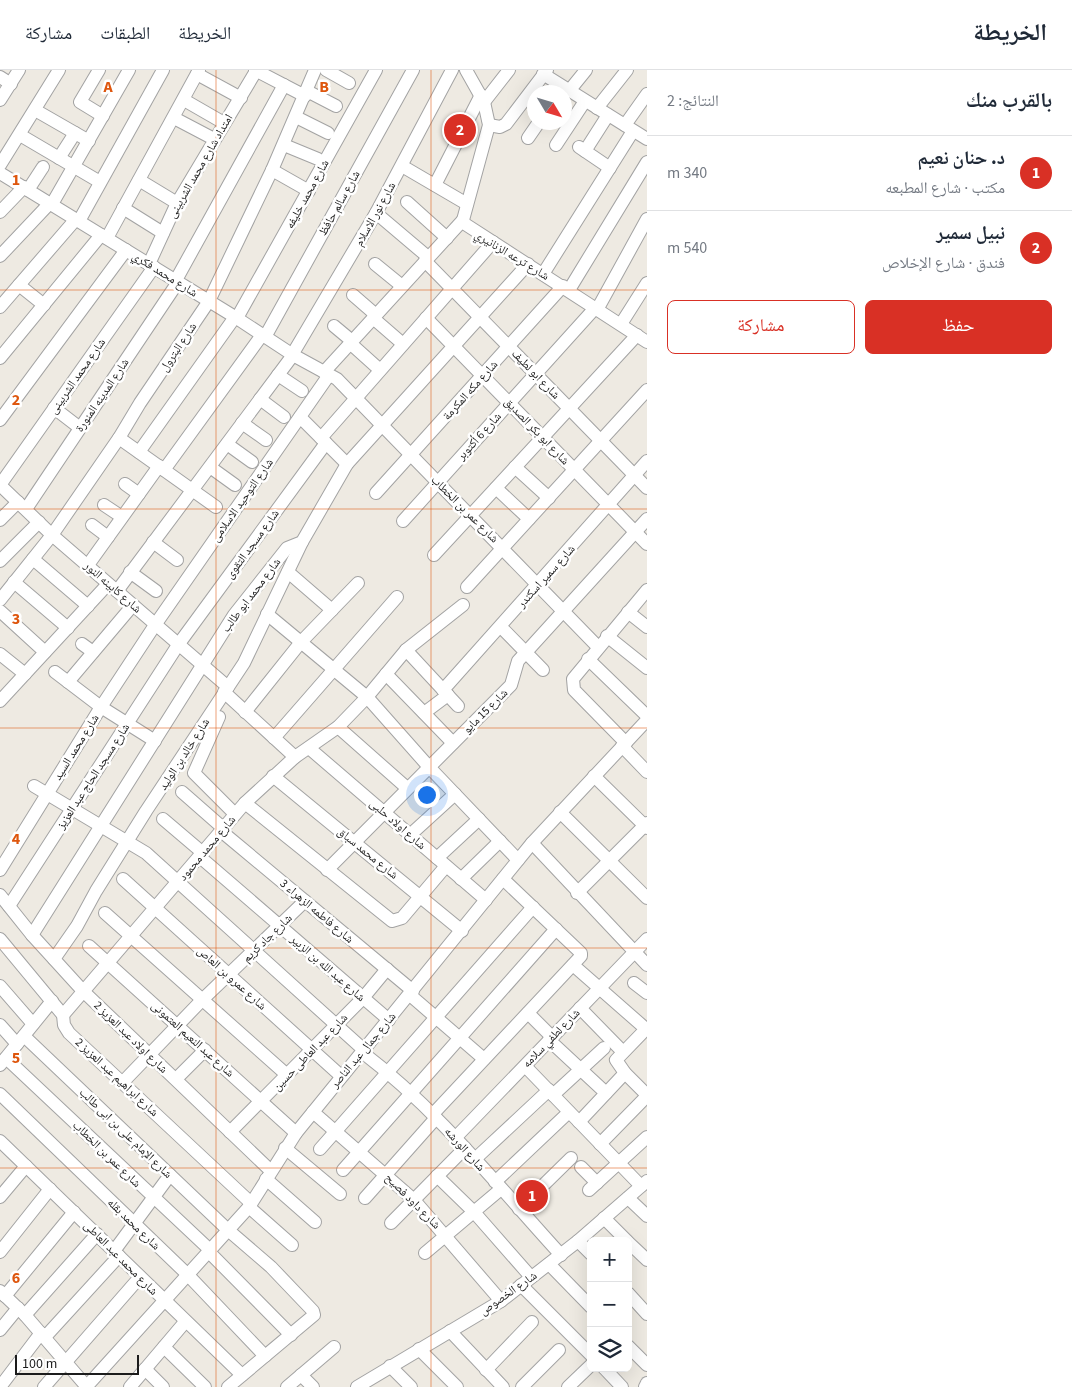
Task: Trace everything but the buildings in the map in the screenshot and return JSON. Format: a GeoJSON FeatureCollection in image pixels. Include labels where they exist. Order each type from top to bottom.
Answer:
{"type":"FeatureCollection","features":[{"type":"Feature","properties":{"kind":"street"},"geometry":{"type":"LineString","coordinates":[[0,100],[5,80],[19,70]]}},
{"type":"Feature","properties":{"kind":"street"},"geometry":{"type":"LineString","coordinates":[[0,164],[20,135],[59,70]]}},
{"type":"Feature","properties":{"kind":"street"},"geometry":{"type":"LineString","coordinates":[[99,70],[80,101],[103,116]]}},
{"type":"Feature","properties":{"kind":"street"},"geometry":{"type":"LineString","coordinates":[[0,256],[51,204],[75,167],[129,70]]}},
{"type":"Feature","properties":{"kind":"street"},"geometry":{"type":"LineString","coordinates":[[0,307],[78,220],[163,70]]}},
{"type":"Feature","properties":{"kind":"street"},"geometry":{"type":"LineString","coordinates":[[255,70],[274,75],[284,85],[336,106]]}},
{"type":"Feature","properties":{"kind":"street","name":"امتداد شارع محمد الشربينى"},"geometry":{"type":"LineString","coordinates":[[152,265],[163,233],[177,203],[214,139],[241,98],[255,70]]}},
{"type":"Feature","properties":{"kind":"street","name":"شارع البترول"},"geometry":{"type":"LineString","coordinates":[[0,600],[52,534],[119,438],[208,300],[284,145],[315,70]]}},
{"type":"Feature","properties":{"kind":"street"},"geometry":{"type":"LineString","coordinates":[[326,70],[349,83]]}},
{"type":"Feature","properties":{"kind":"street","name":"شارع محمد خليفه"},"geometry":{"type":"LineString","coordinates":[[139,452],[236,318],[376,70]]}},
{"type":"Feature","properties":{"kind":"street","name":"شارع سالم حافظ"},"geometry":{"type":"LineString","coordinates":[[88,565],[139,494],[264,336],[413,70]]}},
{"type":"Feature","properties":{"kind":"street","name":"شارع نور الاسلام"},"geometry":{"type":"LineString","coordinates":[[293,355],[376,213],[452,70]]}},
{"type":"Feature","properties":{"kind":"street","name":"شارع ترعه الزنانيري"},"geometry":{"type":"LineString","coordinates":[[467,70],[483,98],[488,125],[463,220],[467,228],[493,242],[644,339]]}},
{"type":"Feature","properties":{"kind":"street"},"geometry":{"type":"LineString","coordinates":[[435,185],[483,98],[508,70]]}},
{"type":"Feature","properties":{"kind":"street"},"geometry":{"type":"LineString","coordinates":[[570,85],[586,70]]}},
{"type":"Feature","properties":{"kind":"street"},"geometry":{"type":"LineString","coordinates":[[597,108],[627,70]]}},
{"type":"Feature","properties":{"kind":"street"},"geometry":{"type":"LineString","coordinates":[[0,358],[104,236],[123,208],[198,72],[241,98]]}},
{"type":"Feature","properties":{"kind":"street"},"geometry":{"type":"LineString","coordinates":[[488,125],[494,128],[506,124],[545,72],[559,85]]}},
{"type":"Feature","properties":{"kind":"street","name":"شارع المدينه المنورة"},"geometry":{"type":"LineString","coordinates":[[0,520],[22,506],[80,428],[177,281],[284,85]]}},
{"type":"Feature","properties":{"kind":"street"},"geometry":{"type":"LineString","coordinates":[[572,94],[647,139]]}},
{"type":"Feature","properties":{"kind":"street"},"geometry":{"type":"LineString","coordinates":[[543,274],[610,168],[647,94]]}},
{"type":"Feature","properties":{"kind":"street"},"geometry":{"type":"LineString","coordinates":[[184,100],[224,123]]}},
{"type":"Feature","properties":{"kind":"street"},"geometry":{"type":"LineString","coordinates":[[556,145],[585,101]]}},
{"type":"Feature","properties":{"kind":"street"},"geometry":{"type":"LineString","coordinates":[[35,110],[89,141]]}},
{"type":"Feature","properties":{"kind":"street"},"geometry":{"type":"LineString","coordinates":[[608,115],[582,149],[610,168]]}},
{"type":"Feature","properties":{"kind":"street"},"geometry":{"type":"LineString","coordinates":[[296,117],[328,132]]}},
{"type":"Feature","properties":{"kind":"street"},"geometry":{"type":"LineString","coordinates":[[174,118],[214,139]]}},
{"type":"Feature","properties":{"kind":"street"},"geometry":{"type":"LineString","coordinates":[[528,138],[534,130]]}},
{"type":"Feature","properties":{"kind":"street"},"geometry":{"type":"LineString","coordinates":[[59,158],[75,132]]}},
{"type":"Feature","properties":{"kind":"street"},"geometry":{"type":"LineString","coordinates":[[20,135],[100,182]]}},
{"type":"Feature","properties":{"kind":"street"},"geometry":{"type":"LineString","coordinates":[[284,145],[318,159]]}},
{"type":"Feature","properties":{"kind":"street"},"geometry":{"type":"LineString","coordinates":[[566,288],[647,162]]}},
{"type":"Feature","properties":{"kind":"street"},"geometry":{"type":"LineString","coordinates":[[402,166],[468,204]]}},
{"type":"Feature","properties":{"kind":"street"},"geometry":{"type":"LineString","coordinates":[[0,212],[26,189],[43,167]]}},
{"type":"Feature","properties":{"kind":"street"},"geometry":{"type":"LineString","coordinates":[[272,170],[309,191]]}},
{"type":"Feature","properties":{"kind":"street","name":"شارع محمد فكري"},"geometry":{"type":"LineString","coordinates":[[0,173],[152,265],[293,355],[326,373]]}},
{"type":"Feature","properties":{"kind":"street"},"geometry":{"type":"LineString","coordinates":[[139,180],[177,203]]}},
{"type":"Feature","properties":{"kind":"street"},"geometry":{"type":"LineString","coordinates":[[408,202],[447,238]]}},
{"type":"Feature","properties":{"kind":"street"},"geometry":{"type":"LineString","coordinates":[[123,208],[163,233]]}},
{"type":"Feature","properties":{"kind":"street","name":"شارع ابو لطيف"},"geometry":{"type":"LineString","coordinates":[[376,213],[427,259],[452,288],[647,488]]}},
{"type":"Feature","properties":{"kind":"street","name":"شارع 6 أكتوبر"},"geometry":{"type":"LineString","coordinates":[[403,521],[597,308],[647,219]]}},
{"type":"Feature","properties":{"kind":"street","name":"شارع التوحيد الاسلامى"},"geometry":{"type":"LineString","coordinates":[[156,625],[300,417],[326,373],[351,342],[463,220]]}},
{"type":"Feature","properties":{"kind":"street","name":"شارع مسجد التقوى"},"geometry":{"type":"LineString","coordinates":[[178,645],[323,440],[356,397],[493,242]]}},
{"type":"Feature","properties":{"kind":"street"},"geometry":{"type":"LineString","coordinates":[[0,420],[126,250]]}},
{"type":"Feature","properties":{"kind":"street"},"geometry":{"type":"LineString","coordinates":[[375,264],[402,286]]}},
{"type":"Feature","properties":{"kind":"street","name":"شارع محمد ابو طالب"},"geometry":{"type":"LineString","coordinates":[[32,935],[234,615],[287,548],[302,542],[347,464],[528,264]]}},
{"type":"Feature","properties":{"kind":"street","name":"شارع محمد الشربينى"},"geometry":{"type":"LineString","coordinates":[[0,485],[152,265]]}},
{"type":"Feature","properties":{"kind":"street"},"geometry":{"type":"LineString","coordinates":[[621,324],[647,283]]}},
{"type":"Feature","properties":{"kind":"street"},"geometry":{"type":"LineString","coordinates":[[19,286],[44,305]]}},
{"type":"Feature","properties":{"kind":"street","name":"شارع مكه المكرمة"},"geometry":{"type":"LineString","coordinates":[[376,493],[509,346],[566,288]]}},
{"type":"Feature","properties":{"kind":"street"},"geometry":{"type":"LineString","coordinates":[[353,295],[403,344]]}},
{"type":"Feature","properties":{"kind":"street","name":"شارع ابو بكر الصديق"},"geometry":{"type":"LineString","coordinates":[[426,318],[647,544]]}},
{"type":"Feature","properties":{"kind":"street"},"geometry":{"type":"LineString","coordinates":[[334,326],[380,370]]}},
{"type":"Feature","properties":{"kind":"street"},"geometry":{"type":"LineString","coordinates":[[434,555],[569,408],[644,339]]}},
{"type":"Feature","properties":{"kind":"street"},"geometry":{"type":"LineString","coordinates":[[1,698],[26,674],[88,606],[130,572],[293,355]]}},
{"type":"Feature","properties":{"kind":"street","name":"شارع عمر بن الخطاب"},"geometry":{"type":"LineString","coordinates":[[326,373],[356,397],[383,424],[562,612],[598,646]]}},
{"type":"Feature","properties":{"kind":"street"},"geometry":{"type":"LineString","coordinates":[[278,375],[302,392]]}},
{"type":"Feature","properties":{"kind":"street"},"geometry":{"type":"LineString","coordinates":[[467,587],[647,390]]}},
{"type":"Feature","properties":{"kind":"street"},"geometry":{"type":"LineString","coordinates":[[260,399],[284,416]]}},
{"type":"Feature","properties":{"kind":"street"},"geometry":{"type":"LineString","coordinates":[[54,408],[80,428]]}},
{"type":"Feature","properties":{"kind":"street"},"geometry":{"type":"LineString","coordinates":[[300,417],[347,464]]}},
{"type":"Feature","properties":{"kind":"street"},"geometry":{"type":"LineString","coordinates":[[242,423],[266,440]]}},
{"type":"Feature","properties":{"kind":"street"},"geometry":{"type":"LineString","coordinates":[[119,438],[216,507]]}},
{"type":"Feature","properties":{"kind":"street"},"geometry":{"type":"LineString","coordinates":[[227,444],[252,462]]}},
{"type":"Feature","properties":{"kind":"street","name":"شارع سمير اسكندر"},"geometry":{"type":"LineString","coordinates":[[424,713],[446,692],[647,461]]}},
{"type":"Feature","properties":{"kind":"street"},"geometry":{"type":"LineString","coordinates":[[210,466],[234,485]]}},
{"type":"Feature","properties":{"kind":"street"},"geometry":{"type":"LineString","coordinates":[[515,467],[549,498]]}},
{"type":"Feature","properties":{"kind":"street"},"geometry":{"type":"LineString","coordinates":[[125,484],[139,494]]}},
{"type":"Feature","properties":{"kind":"street","name":"شارع كابينه النور"},"geometry":{"type":"LineString","coordinates":[[0,485],[52,534],[202,665],[246,712],[295,757]]}},
{"type":"Feature","properties":{"kind":"street"},"geometry":{"type":"LineString","coordinates":[[496,488],[529,519]]}},
{"type":"Feature","properties":{"kind":"street"},"geometry":{"type":"LineString","coordinates":[[104,505],[122,517]]}},
{"type":"Feature","properties":{"kind":"street","name":"شارع 15 مايو"},"geometry":{"type":"LineString","coordinates":[[327,870],[511,685],[516,665],[526,652],[647,519]]}},
{"type":"Feature","properties":{"kind":"street"},"geometry":{"type":"LineString","coordinates":[[0,561],[39,522]]}},
{"type":"Feature","properties":{"kind":"street"},"geometry":{"type":"LineString","coordinates":[[92,525],[108,537]]}},
{"type":"Feature","properties":{"kind":"street"},"geometry":{"type":"LineString","coordinates":[[153,542],[177,560]]}},
{"type":"Feature","properties":{"kind":"street","name":"شارع خالد بن الوليد"},"geometry":{"type":"LineString","coordinates":[[54,959],[77,926],[96,891],[244,663],[302,542]]}},
{"type":"Feature","properties":{"kind":"street"},"geometry":{"type":"LineString","coordinates":[[33,559],[88,606]]}},
{"type":"Feature","properties":{"kind":"street"},"geometry":{"type":"LineString","coordinates":[[130,572],[156,591]]}},
{"type":"Feature","properties":{"kind":"street"},"geometry":{"type":"LineString","coordinates":[[288,572],[332,610]]}},
{"type":"Feature","properties":{"kind":"street"},"geometry":{"type":"LineString","coordinates":[[14,582],[68,628]]}},
{"type":"Feature","properties":{"kind":"street"},"geometry":{"type":"LineString","coordinates":[[246,712],[301,642],[358,582]]}},
{"type":"Feature","properties":{"kind":"street"},"geometry":{"type":"LineString","coordinates":[[647,590],[575,674],[573,684],[574,690],[647,772]]}},
{"type":"Feature","properties":{"kind":"street"},"geometry":{"type":"LineString","coordinates":[[274,738],[396,597]]}},
{"type":"Feature","properties":{"kind":"street"},"geometry":{"type":"LineString","coordinates":[[68,682],[133,605]]}},
{"type":"Feature","properties":{"kind":"street","name":"شارع محمد محمود"},"geometry":{"type":"LineString","coordinates":[[64,1014],[245,803],[295,757],[338,726],[367,697],[406,650],[463,605]]}},
{"type":"Feature","properties":{"kind":"street"},"geometry":{"type":"LineString","coordinates":[[0,611],[45,652]]}},
{"type":"Feature","properties":{"kind":"street"},"geometry":{"type":"LineString","coordinates":[[628,612],[647,628]]}},
{"type":"Feature","properties":{"kind":"street"},"geometry":{"type":"LineString","coordinates":[[268,614],[367,697],[429,767],[518,860]]}},
{"type":"Feature","properties":{"kind":"street","name":"شارع محمد السيد"},"geometry":{"type":"LineString","coordinates":[[0,870],[101,707],[156,625]]}},
{"type":"Feature","properties":{"kind":"street"},"geometry":{"type":"LineString","coordinates":[[501,627],[542,670]]}},
{"type":"Feature","properties":{"kind":"street"},"geometry":{"type":"LineString","coordinates":[[607,636],[647,668]]}},
{"type":"Feature","properties":{"kind":"street"},"geometry":{"type":"LineString","coordinates":[[82,644],[93,652]]}},
{"type":"Feature","properties":{"kind":"street","name":"شارع مسجد الحاج عبد العزيز"},"geometry":{"type":"LineString","coordinates":[[8,906],[178,645]]}},
{"type":"Feature","properties":{"kind":"street"},"geometry":{"type":"LineString","coordinates":[[406,650],[458,706]]}},
{"type":"Feature","properties":{"kind":"street"},"geometry":{"type":"LineString","coordinates":[[0,654],[26,674]]}},
{"type":"Feature","properties":{"kind":"street"},"geometry":{"type":"LineString","coordinates":[[588,659],[647,716]]}},
{"type":"Feature","properties":{"kind":"street"},"geometry":{"type":"LineString","coordinates":[[55,672],[101,707],[155,741]]}},
{"type":"Feature","properties":{"kind":"street"},"geometry":{"type":"LineString","coordinates":[[386,674],[453,743]]}},
{"type":"Feature","properties":{"kind":"street","name":"شارع خالد بن الوليد"},"geometry":{"type":"LineString","coordinates":[[219,717],[194,773],[235,814]]}},
{"type":"Feature","properties":{"kind":"street","name":"شارع جمال عبد الناصر"},"geometry":{"type":"LineString","coordinates":[[87,1386],[250,1205],[296,1133],[341,1076],[412,993],[532,843],[647,720]]}},
{"type":"Feature","properties":{"kind":"street"},"geometry":{"type":"LineString","coordinates":[[338,726],[407,788]]}},
{"type":"Feature","properties":{"kind":"street","name":"شارع اولاد حلبى"},"geometry":{"type":"LineString","coordinates":[[309,748],[486,900]]}},
{"type":"Feature","properties":{"kind":"street","name":"شارع محمد سباق"},"geometry":{"type":"LineString","coordinates":[[273,776],[462,930]]}},
{"type":"Feature","properties":{"kind":"street"},"geometry":{"type":"LineString","coordinates":[[577,894],[646,825],[594,776]]}},
{"type":"Feature","properties":{"kind":"street"},"geometry":{"type":"LineString","coordinates":[[34,786],[128,841],[146,853],[179,882]]}},
{"type":"Feature","properties":{"kind":"street","name":"شارع فاطمه الزهراء 3"},"geometry":{"type":"LineString","coordinates":[[182,792],[222,830],[387,969],[437,1018],[484,1059]]}},
{"type":"Feature","properties":{"kind":"street"},"geometry":{"type":"LineString","coordinates":[[410,835],[455,794]]}},
{"type":"Feature","properties":{"kind":"street"},"geometry":{"type":"LineString","coordinates":[[245,803],[386,918],[397,921],[420,896],[442,862],[479,819]]}},
{"type":"Feature","properties":{"kind":"street"},"geometry":{"type":"LineString","coordinates":[[560,812],[610,859],[647,898]]}},
{"type":"Feature","properties":{"kind":"street","name":"شارع عبد الله بن الزبير"},"geometry":{"type":"LineString","coordinates":[[164,819],[280,926],[388,1020]]}},
{"type":"Feature","properties":{"kind":"street"},"geometry":{"type":"LineString","coordinates":[[461,879],[500,841]]}},
{"type":"Feature","properties":{"kind":"street"},"geometry":{"type":"LineString","coordinates":[[532,843],[577,894],[647,965]]}},
{"type":"Feature","properties":{"kind":"street","name":"شارع عمرو بن العاص"},"geometry":{"type":"LineString","coordinates":[[123,879],[341,1076]]}},
{"type":"Feature","properties":{"kind":"street"},"geometry":{"type":"LineString","coordinates":[[365,1198],[484,1059],[580,957],[581,953],[503,879]]}},
{"type":"Feature","properties":{"kind":"street","name":"شارع الورشه"},"geometry":{"type":"LineString","coordinates":[[179,882],[253,952],[412,1094],[465,1148],[561,1254]]}},
{"type":"Feature","properties":{"kind":"street","name":"شارع اولاد عبد العزيز 2"},"geometry":{"type":"LineString","coordinates":[[0,895],[32,935],[83,991],[230,1132],[268,1175],[315,1222]]}},
{"type":"Feature","properties":{"kind":"street","name":"شارع جاد كريم"},"geometry":{"type":"LineString","coordinates":[[123,1082],[202,1000],[305,901]]}},
{"type":"Feature","properties":{"kind":"street"},"geometry":{"type":"LineString","coordinates":[[320,1149],[533,908]]}},
{"type":"Feature","properties":{"kind":"street"},"geometry":{"type":"LineString","coordinates":[[105,912],[287,1075]]}},
{"type":"Feature","properties":{"kind":"street"},"geometry":{"type":"LineString","coordinates":[[343,1170],[556,930]]}},
{"type":"Feature","properties":{"kind":"street","name":"شارع لطفي سلامه"},"geometry":{"type":"LineString","coordinates":[[455,1138],[647,938]]}},
{"type":"Feature","properties":{"kind":"street","name":"شارع ابراهيم عبد العزيز 2"},"geometry":{"type":"LineString","coordinates":[[0,939],[64,1014],[64,1025],[69,1033],[123,1082],[292,1245]]}},
{"type":"Feature","properties":{"kind":"street","name":"شارع عبد النعيم العتمونى"},"geometry":{"type":"LineString","coordinates":[[89,946],[296,1133]]}},
{"type":"Feature","properties":{"kind":"street"},"geometry":{"type":"LineString","coordinates":[[573,965],[646,1029],[622,1063],[606,1094],[579,1122]]}},
{"type":"Feature","properties":{"kind":"street","name":"شارع عبد العاطى حسين"},"geometry":{"type":"LineString","coordinates":[[230,1132],[312,1050],[387,969]]}},
{"type":"Feature","properties":{"kind":"street"},"geometry":{"type":"LineString","coordinates":[[634,983],[647,993]]}},
{"type":"Feature","properties":{"kind":"street"},"geometry":{"type":"LineString","coordinates":[[0,986],[33,1024]]}},
{"type":"Feature","properties":{"kind":"street"},"geometry":{"type":"LineString","coordinates":[[3,1062],[52,1001]]}},
{"type":"Feature","properties":{"kind":"street"},"geometry":{"type":"LineString","coordinates":[[580,1008],[646,1093],[600,1144]]}},
{"type":"Feature","properties":{"kind":"street"},"geometry":{"type":"LineString","coordinates":[[528,1013],[606,1094]]}},
{"type":"Feature","properties":{"kind":"street","name":"شارع الإمام على بن ابى طالب"},"geometry":{"type":"LineString","coordinates":[[0,1025],[20,1040],[271,1267],[313,1311],[314,1315],[291,1335]]}},
{"type":"Feature","properties":{"kind":"street"},"geometry":{"type":"LineString","coordinates":[[474,1159],[551,1093],[581,1070],[604,1048]]}},
{"type":"Feature","properties":{"kind":"street"},"geometry":{"type":"LineString","coordinates":[[176,1080],[204,1050]]}},
{"type":"Feature","properties":{"kind":"street","name":"شارع عمر بن الخطاب"},"geometry":{"type":"LineString","coordinates":[[3,1062],[209,1250],[291,1335]]}},
{"type":"Feature","properties":{"kind":"street"},"geometry":{"type":"LineString","coordinates":[[525,1066],[619,1163],[644,1184]]}},
{"type":"Feature","properties":{"kind":"street","name":"شارع محمد بقله"},"geometry":{"type":"LineString","coordinates":[[0,1094],[187,1274],[265,1356]]}},
{"type":"Feature","properties":{"kind":"street","name":"شارع داود فصيح"},"geometry":{"type":"LineString","coordinates":[[313,1112],[414,1200],[447,1236],[501,1301]]}},
{"type":"Feature","properties":{"kind":"street"},"geometry":{"type":"LineString","coordinates":[[425,1253],[474,1212],[569,1112]]}},
{"type":"Feature","properties":{"kind":"street"},"geometry":{"type":"LineString","coordinates":[[581,1167],[593,1187],[647,1137]]}},
{"type":"Feature","properties":{"kind":"street","name":"شارع محمد عبد العاطى"},"geometry":{"type":"LineString","coordinates":[[1,1143],[242,1376]]}},
{"type":"Feature","properties":{"kind":"street"},"geometry":{"type":"LineString","coordinates":[[285,1148],[340,1194]]}},
{"type":"Feature","properties":{"kind":"street"},"geometry":{"type":"LineString","coordinates":[[391,1223],[465,1148]]}},
{"type":"Feature","properties":{"kind":"street"},"geometry":{"type":"LineString","coordinates":[[519,1209],[572,1158]]}},
{"type":"Feature","properties":{"kind":"street"},"geometry":{"type":"LineString","coordinates":[[0,1197],[26,1166]]}},
{"type":"Feature","properties":{"kind":"street"},"geometry":{"type":"LineString","coordinates":[[0,1387],[43,1335],[116,1254],[133,1224],[170,1175]]}},
{"type":"Feature","properties":{"kind":"street"},"geometry":{"type":"LineString","coordinates":[[437,1176],[474,1212],[526,1281],[587,1350]]}},
{"type":"Feature","properties":{"kind":"street","name":"شارع الخصوص"},"geometry":{"type":"LineString","coordinates":[[361,1386],[390,1366],[501,1301],[578,1241],[644,1184]]}},
{"type":"Feature","properties":{"kind":"street"},"geometry":{"type":"LineString","coordinates":[[0,1252],[50,1189]]}},
{"type":"Feature","properties":{"kind":"street"},"geometry":{"type":"LineString","coordinates":[[628,1198],[647,1216]]}},
{"type":"Feature","properties":{"kind":"street"},"geometry":{"type":"LineString","coordinates":[[74,1212],[2,1293],[22,1312],[87,1386]]}},
{"type":"Feature","properties":{"kind":"street"},"geometry":{"type":"LineString","coordinates":[[604,1218],[624,1237]]}},
{"type":"Feature","properties":{"kind":"street"},"geometry":{"type":"LineString","coordinates":[[0,1330],[22,1312],[97,1234]]}},
{"type":"Feature","properties":{"kind":"street"},"geometry":{"type":"LineString","coordinates":[[578,1241],[587,1250]]}},
{"type":"Feature","properties":{"kind":"street"},"geometry":{"type":"LineString","coordinates":[[632,1245],[647,1260]]}},
{"type":"Feature","properties":{"kind":"street"},"geometry":{"type":"LineString","coordinates":[[549,1264],[587,1303]]}},
{"type":"Feature","properties":{"kind":"street"},"geometry":{"type":"LineString","coordinates":[[44,1387],[140,1277]]}},
{"type":"Feature","properties":{"kind":"street"},"geometry":{"type":"LineString","coordinates":[[632,1297],[646,1309]]}},
{"type":"Feature","properties":{"kind":"street"},"geometry":{"type":"LineString","coordinates":[[130,1387],[185,1322]]}},
{"type":"Feature","properties":{"kind":"street"},"geometry":{"type":"LineString","coordinates":[[486,1370],[532,1322]]}},
{"type":"Feature","properties":{"kind":"street"},"geometry":{"type":"LineString","coordinates":[[450,1331],[503,1387]]}},
{"type":"Feature","properties":{"kind":"street"},"geometry":{"type":"LineString","coordinates":[[228,1387],[291,1335]]}},
{"type":"Feature","properties":{"kind":"street"},"geometry":{"type":"LineString","coordinates":[[164,1346],[205,1387]]}},
{"type":"Feature","properties":{"kind":"street"},"geometry":{"type":"LineString","coordinates":[[287,1387],[334,1347]]}},
{"type":"Feature","properties":{"kind":"street"},"geometry":{"type":"LineString","coordinates":[[419,1349],[456,1387]]}},
{"type":"Feature","properties":{"kind":"street"},"geometry":{"type":"LineString","coordinates":[[522,1387],[559,1350]]}},
{"type":"Feature","properties":{"kind":"street"},"geometry":{"type":"LineString","coordinates":[[632,1350],[647,1365]]}},
{"type":"Feature","properties":{"kind":"street"},"geometry":{"type":"LineString","coordinates":[[390,1366],[410,1387]]}},
{"type":"Feature","properties":{"kind":"street"},"geometry":{"type":"LineString","coordinates":[[145,1369],[163,1387]]}},
{"type":"Feature","properties":{"kind":"street"},"geometry":{"type":"LineString","coordinates":[[568,1387],[587,1369]]}},
{"type":"Feature","properties":{"kind":"street"},"geometry":{"type":"LineString","coordinates":[[606,1372],[614,1384]]}},
{"type":"Feature","properties":{"kind":"street"},"geometry":{"type":"LineString","coordinates":[[301,1375],[313,1387]]}},
{"type":"Feature","properties":{"kind":"street"},"geometry":{"type":"LineString","coordinates":[[645,1387],[647,1382]]}},
{"type":"Feature","properties":{"kind":"place","name":"نبيل سمير"},"geometry":{"type":"Point","coordinates":[460,130]}},
{"type":"Feature","properties":{"kind":"place","name":"د. حنان نعيم"},"geometry":{"type":"Point","coordinates":[532,1196]}}]}
